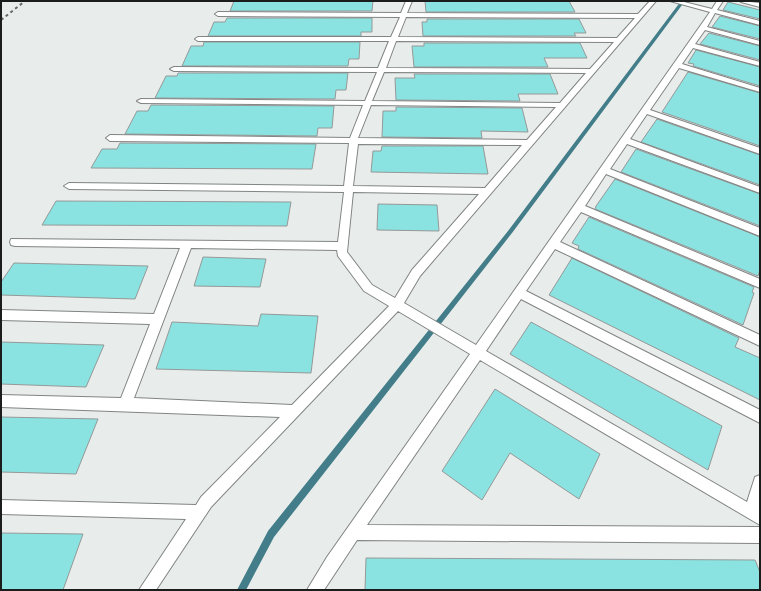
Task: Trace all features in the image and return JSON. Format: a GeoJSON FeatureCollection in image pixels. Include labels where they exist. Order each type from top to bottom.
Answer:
{"type":"FeatureCollection","features":[{"type":"Feature","properties":{"kind":"lane"},"geometry":{"type":"LineString","coordinates":[[409,1],[354,141],[342,253],[368,288],[756,516],[760,482]]}},
{"type":"Feature","properties":{"kind":"lane"},"geometry":{"type":"LineString","coordinates":[[147,590],[206,502],[400,307],[416,273],[653,1]]}},
{"type":"Feature","properties":{"kind":"lane"},"geometry":{"type":"LineString","coordinates":[[673,1],[760,23]]}},
{"type":"Feature","properties":{"kind":"lane"},"geometry":{"type":"LineString","coordinates":[[315,590],[353,532],[554,244],[720,1]]}},
{"type":"Feature","properties":{"kind":"lane"},"geometry":{"type":"LineString","coordinates":[[743,1],[760,5]]}},
{"type":"Feature","properties":{"kind":"lane"},"geometry":{"type":"LineString","coordinates":[[218,14],[640,16]]}},
{"type":"Feature","properties":{"kind":"lane"},"geometry":{"type":"LineString","coordinates":[[702,29],[760,43]]}},
{"type":"Feature","properties":{"kind":"lane"},"geometry":{"type":"LineString","coordinates":[[198,40],[619,40]]}},
{"type":"Feature","properties":{"kind":"lane"},"geometry":{"type":"LineString","coordinates":[[691,44],[760,64]]}},
{"type":"Feature","properties":{"kind":"lane"},"geometry":{"type":"LineString","coordinates":[[677,65],[760,90]]}},
{"type":"Feature","properties":{"kind":"lane"},"geometry":{"type":"LineString","coordinates":[[174,69],[592,71]]}},
{"type":"Feature","properties":{"kind":"lane"},"geometry":{"type":"LineString","coordinates":[[141,101],[562,105]]}},
{"type":"Feature","properties":{"kind":"lane"},"geometry":{"type":"LineString","coordinates":[[645,111],[760,151]]}},
{"type":"Feature","properties":{"kind":"lane"},"geometry":{"type":"LineString","coordinates":[[110,138],[530,143]]}},
{"type":"Feature","properties":{"kind":"lane"},"geometry":{"type":"LineString","coordinates":[[625,140],[760,190]]}},
{"type":"Feature","properties":{"kind":"lane"},"geometry":{"type":"LineString","coordinates":[[604,170],[760,232]]}},
{"type":"Feature","properties":{"kind":"lane"},"geometry":{"type":"LineString","coordinates":[[69,186],[488,191]]}},
{"type":"Feature","properties":{"kind":"lane"},"geometry":{"type":"LineString","coordinates":[[579,207],[760,284]]}},
{"type":"Feature","properties":{"kind":"lane"},"geometry":{"type":"LineString","coordinates":[[15,242],[343,246]]}},
{"type":"Feature","properties":{"kind":"lane"},"geometry":{"type":"LineString","coordinates":[[125,404],[187,244]]}},
{"type":"Feature","properties":{"kind":"lane"},"geometry":{"type":"LineString","coordinates":[[554,244],[760,341]]}},
{"type":"Feature","properties":{"kind":"lane"},"geometry":{"type":"LineString","coordinates":[[520,293],[760,417]]}},
{"type":"Feature","properties":{"kind":"lane"},"geometry":{"type":"LineString","coordinates":[[1,314],[158,319]]}},
{"type":"Feature","properties":{"kind":"lane"},"geometry":{"type":"LineString","coordinates":[[1,401],[125,404],[295,411]]}},
{"type":"Feature","properties":{"kind":"lane"},"geometry":{"type":"LineString","coordinates":[[1,507],[200,512]]}},
{"type":"Feature","properties":{"kind":"lane"},"geometry":{"type":"LineString","coordinates":[[353,532],[760,536]]}},
{"type":"Feature","properties":{"kind":"building"},"geometry":{"type":"Polygon","coordinates":[[[234,1],[373,1],[372,11],[230,11],[234,1]]]}},
{"type":"Feature","properties":{"kind":"building"},"geometry":{"type":"Polygon","coordinates":[[[425,1],[569,1],[575,12],[426,12],[425,1]]]}},
{"type":"Feature","properties":{"kind":"building"},"geometry":{"type":"Polygon","coordinates":[[[728,2],[760,10],[760,19],[723,10],[728,2]]]}},
{"type":"Feature","properties":{"kind":"building"},"geometry":{"type":"Polygon","coordinates":[[[720,16],[760,26],[760,39],[712,27],[720,16]]]}},
{"type":"Feature","properties":{"kind":"building"},"geometry":{"type":"Polygon","coordinates":[[[227,18],[372,18],[372,32],[361,32],[361,36],[208,36],[214,22],[225,22],[227,18]]]}},
{"type":"Feature","properties":{"kind":"building"},"geometry":{"type":"Polygon","coordinates":[[[427,19],[579,19],[586,33],[574,33],[576,36],[423,36],[422,22],[427,22],[427,19]]]}},
{"type":"Feature","properties":{"kind":"building"},"geometry":{"type":"Polygon","coordinates":[[[709,33],[760,46],[760,60],[700,44],[709,33]]]}},
{"type":"Feature","properties":{"kind":"building"},"geometry":{"type":"Polygon","coordinates":[[[204,42],[360,42],[359,59],[349,59],[348,66],[182,66],[191,46],[203,46],[204,42]]]}},
{"type":"Feature","properties":{"kind":"building"},"geometry":{"type":"Polygon","coordinates":[[[424,43],[580,43],[587,58],[544,58],[548,67],[414,67],[412,46],[424,46],[424,43]]]}},
{"type":"Feature","properties":{"kind":"building"},"geometry":{"type":"Polygon","coordinates":[[[696,50],[760,67],[760,86],[693,66],[694,64],[688,63],[696,50]]]}},
{"type":"Feature","properties":{"kind":"building"},"geometry":{"type":"Polygon","coordinates":[[[688,72],[760,93],[760,146],[662,112],[688,72]]]}},
{"type":"Feature","properties":{"kind":"building"},"geometry":{"type":"Polygon","coordinates":[[[178,73],[348,73],[346,90],[336,90],[335,99],[155,98],[166,76],[177,76],[178,73]]]}},
{"type":"Feature","properties":{"kind":"building"},"geometry":{"type":"Polygon","coordinates":[[[414,74],[550,74],[558,94],[518,94],[520,101],[396,100],[395,78],[415,78],[414,74]]]}},
{"type":"Feature","properties":{"kind":"building"},"geometry":{"type":"Polygon","coordinates":[[[151,105],[334,106],[332,128],[318,128],[317,136],[125,134],[137,111],[148,111],[151,105]]]}},
{"type":"Feature","properties":{"kind":"building"},"geometry":{"type":"Polygon","coordinates":[[[396,107],[522,108],[528,132],[481,131],[482,138],[382,137],[383,111],[396,111],[396,107]]]}},
{"type":"Feature","properties":{"kind":"building"},"geometry":{"type":"Polygon","coordinates":[[[657,119],[760,155],[760,185],[641,142],[657,119]]]}},
{"type":"Feature","properties":{"kind":"building"},"geometry":{"type":"Polygon","coordinates":[[[120,143],[316,144],[312,169],[91,168],[102,149],[117,149],[120,143]]]}},
{"type":"Feature","properties":{"kind":"building"},"geometry":{"type":"Polygon","coordinates":[[[382,146],[483,146],[488,174],[371,172],[373,151],[381,151],[382,146]]]}},
{"type":"Feature","properties":{"kind":"building"},"geometry":{"type":"Polygon","coordinates":[[[636,149],[760,194],[760,226],[621,172],[636,149]]]}},
{"type":"Feature","properties":{"kind":"building"},"geometry":{"type":"Polygon","coordinates":[[[615,179],[760,237],[760,270],[758,276],[595,209],[615,179]]]}},
{"type":"Feature","properties":{"kind":"building"},"geometry":{"type":"Polygon","coordinates":[[[56,201],[291,202],[287,226],[42,225],[56,201]]]}},
{"type":"Feature","properties":{"kind":"building"},"geometry":{"type":"Polygon","coordinates":[[[378,204],[437,205],[439,231],[377,230],[378,204]]]}},
{"type":"Feature","properties":{"kind":"building"},"geometry":{"type":"Polygon","coordinates":[[[589,217],[754,287],[752,292],[754,293],[743,325],[578,249],[579,246],[572,243],[589,217]]]}},
{"type":"Feature","properties":{"kind":"building"},"geometry":{"type":"Polygon","coordinates":[[[203,257],[266,259],[260,287],[194,286],[203,257]]]}},
{"type":"Feature","properties":{"kind":"building"},"geometry":{"type":"Polygon","coordinates":[[[572,258],[739,338],[735,347],[760,358],[760,400],[549,295],[572,258]]]}},
{"type":"Feature","properties":{"kind":"building"},"geometry":{"type":"Polygon","coordinates":[[[14,263],[148,266],[135,299],[1,295],[1,282],[14,263]]]}},
{"type":"Feature","properties":{"kind":"building"},"geometry":{"type":"Polygon","coordinates":[[[261,314],[318,316],[311,373],[156,369],[172,322],[258,326],[261,314]]]}},
{"type":"Feature","properties":{"kind":"building"},"geometry":{"type":"Polygon","coordinates":[[[531,322],[722,426],[708,470],[510,354],[531,322]]]}},
{"type":"Feature","properties":{"kind":"building"},"geometry":{"type":"Polygon","coordinates":[[[1,342],[104,345],[86,387],[1,384],[1,342]]]}},
{"type":"Feature","properties":{"kind":"building"},"geometry":{"type":"Polygon","coordinates":[[[495,389],[600,454],[579,499],[510,453],[482,500],[442,471],[495,389]]]}},
{"type":"Feature","properties":{"kind":"building"},"geometry":{"type":"Polygon","coordinates":[[[1,417],[98,419],[76,474],[1,472],[1,417]]]}},
{"type":"Feature","properties":{"kind":"building"},"geometry":{"type":"Polygon","coordinates":[[[1,533],[83,534],[63,590],[1,590],[1,533]]]}},
{"type":"Feature","properties":{"kind":"building"},"geometry":{"type":"Polygon","coordinates":[[[366,558],[755,560],[760,572],[760,590],[365,590],[366,558]]]}},
{"type":"Feature","properties":{"kind":"waterway"},"geometry":{"type":"LineString","coordinates":[[241,590],[271,534],[510,232],[683,1]]}},
{"type":"Feature","properties":{"kind":"railway"},"geometry":{"type":"LineString","coordinates":[[1,20],[25,1]]}}]}
